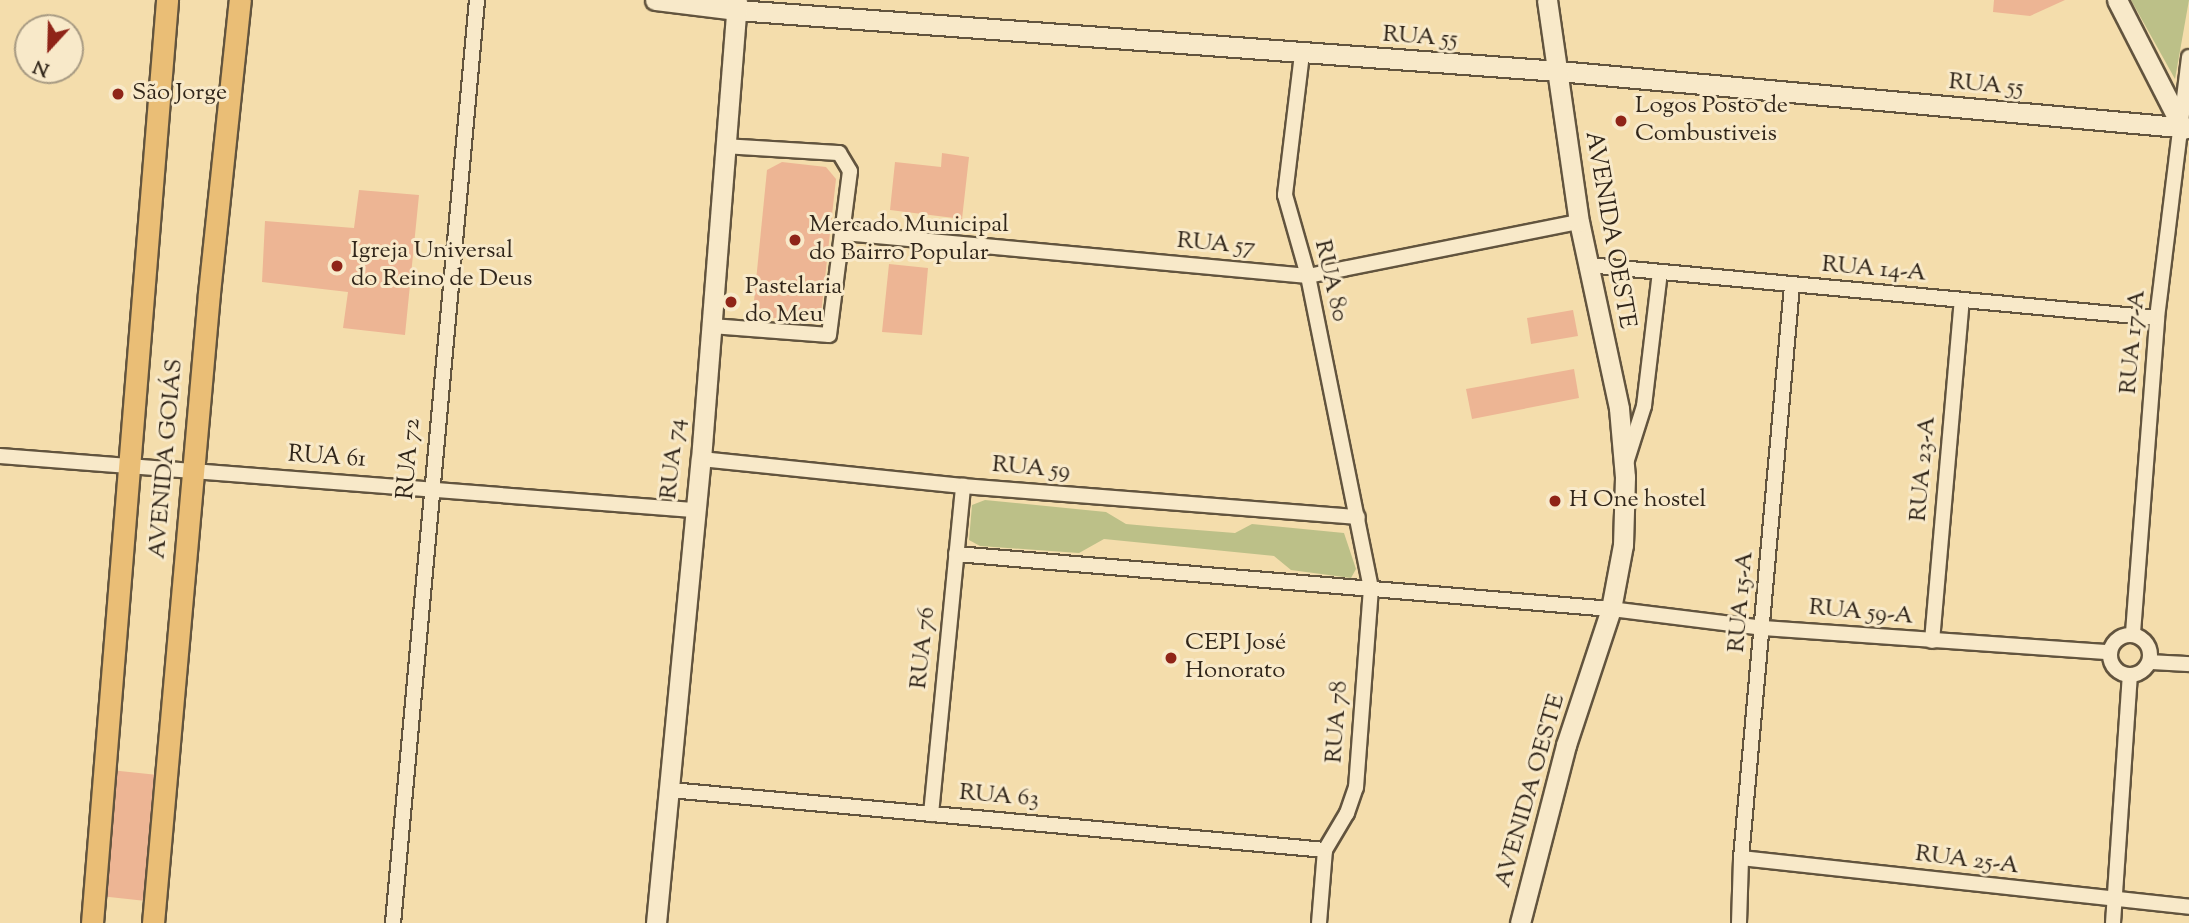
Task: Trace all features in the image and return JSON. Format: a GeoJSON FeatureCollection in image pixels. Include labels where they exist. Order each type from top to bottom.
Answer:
{"type":"FeatureCollection","features":[{"type":"Feature","properties":{"kind":"main road","name":"AVENIDA GOIÁS"},"geometry":{"type":"LineString","coordinates":[[92,923],[167,0]]}},
{"type":"Feature","properties":{"kind":"main road","name":"AVENIDA GOIÁS"},"geometry":{"type":"LineString","coordinates":[[153,923],[192,470],[240,0]]}},
{"type":"Feature","properties":{"kind":"street","name":"RUA 72"},"geometry":{"type":"LineString","coordinates":[[393,923],[430,489],[477,0]]}},
{"type":"Feature","properties":{"kind":"street","name":"RUA 55"},"geometry":{"type":"LineString","coordinates":[[655,0],[1302,54],[1558,71],[2187,130]]}},
{"type":"Feature","properties":{"kind":"street","name":"AVENIDA OESTE"},"geometry":{"type":"LineString","coordinates":[[1520,923],[1566,745],[1611,609],[1623,545],[1624,468],[1619,408],[1579,222],[1547,0]]}},
{"type":"Feature","properties":{"kind":"street"},"geometry":{"type":"LineString","coordinates":[[2117,0],[2187,130]]}},
{"type":"Feature","properties":{"kind":"street","name":"RUA 74"},"geometry":{"type":"LineString","coordinates":[[656,923],[693,510],[701,459],[737,5]]}},
{"type":"Feature","properties":{"kind":"street","name":"RUA 80"},"geometry":{"type":"LineString","coordinates":[[1302,54],[1285,195],[1308,276],[1358,517]]}},
{"type":"Feature","properties":{"kind":"street","name":"RUA 17-A"},"geometry":{"type":"LineString","coordinates":[[2133,633],[2157,318],[2187,130],[2189,57]]}},
{"type":"Feature","properties":{"kind":"street"},"geometry":{"type":"LineString","coordinates":[[712,326],[829,335],[850,171],[839,153],[726,146]]}},
{"type":"Feature","properties":{"kind":"street","name":"RUA 57"},"geometry":{"type":"LineString","coordinates":[[844,233],[1308,276],[1579,222]]}},
{"type":"Feature","properties":{"kind":"street","name":"RUA 14-A"},"geometry":{"type":"LineString","coordinates":[[1587,265],[2157,318]]}},
{"type":"Feature","properties":{"kind":"street","name":"AVENIDA OESTE"},"geometry":{"type":"LineString","coordinates":[[1624,468],[1644,406],[1660,272]]}},
{"type":"Feature","properties":{"kind":"street","name":"RUA 15-A"},"geometry":{"type":"LineString","coordinates":[[1739,923],[1741,859],[1792,285]]}},
{"type":"Feature","properties":{"kind":"street","name":"RUA 23-A"},"geometry":{"type":"LineString","coordinates":[[1932,641],[1962,300]]}},
{"type":"Feature","properties":{"kind":"street","name":"RUA 61"},"geometry":{"type":"LineString","coordinates":[[0,456],[693,510]]}},
{"type":"Feature","properties":{"kind":"street","name":"RUA 59"},"geometry":{"type":"LineString","coordinates":[[701,459],[963,486],[1358,517]]}},
{"type":"Feature","properties":{"kind":"street","name":"RUA 76"},"geometry":{"type":"LineString","coordinates":[[931,814],[963,486]]}},
{"type":"Feature","properties":{"kind":"street","name":"RUA 78"},"geometry":{"type":"LineString","coordinates":[[1318,923],[1325,850],[1347,813],[1356,787],[1371,588],[1358,517]]}},
{"type":"Feature","properties":{"kind":"street"},"geometry":{"type":"LineString","coordinates":[[956,554],[1611,609]]}},
{"type":"Feature","properties":{"kind":"street","name":"RUA 59-A"},"geometry":{"type":"LineString","coordinates":[[1611,609],[1763,628],[2109,652]]}},
{"type":"Feature","properties":{"kind":"street"},"geometry":{"type":"LineString","coordinates":[[2133,633],[2149,645],[2150,662],[2143,672],[2130,676],[2114,669],[2109,652],[2119,636],[2133,633]]}},
{"type":"Feature","properties":{"kind":"street"},"geometry":{"type":"LineString","coordinates":[[2150,662],[2189,664]]}},
{"type":"Feature","properties":{"kind":"street"},"geometry":{"type":"LineString","coordinates":[[2113,923],[2130,676]]}},
{"type":"Feature","properties":{"kind":"street","name":"RUA 63"},"geometry":{"type":"LineString","coordinates":[[670,789],[1325,850]]}},
{"type":"Feature","properties":{"kind":"street","name":"RUA 25-A"},"geometry":{"type":"LineString","coordinates":[[1741,859],[2189,907]]}},
{"type":"Feature","properties":{"kind":"green space"},"geometry":{"type":"Polygon","coordinates":[[[2131,0],[2189,0],[2175,79],[2131,0]]]}},
{"type":"Feature","properties":{"kind":"green space"},"geometry":{"type":"Polygon","coordinates":[[[985,500],[1106,512],[1126,524],[1235,533],[1252,524],[1344,533],[1356,569],[1351,578],[1291,570],[1274,556],[1104,539],[1079,553],[980,546],[969,540],[972,505],[985,500]]]}},
{"type":"Feature","properties":{"kind":"building"},"geometry":{"type":"Polygon","coordinates":[[[1994,0],[2065,0],[2030,16],[1993,12],[1994,0]]]}},
{"type":"Feature","properties":{"kind":"building"},"geometry":{"type":"Polygon","coordinates":[[[942,153],[969,157],[962,219],[890,210],[895,162],[941,167],[942,153]]]}},
{"type":"Feature","properties":{"kind":"building","name":"Mercado Municipal do Bairro Popular"},"geometry":{"type":"Polygon","coordinates":[[[782,162],[826,167],[836,179],[821,314],[809,322],[766,317],[754,301],[767,170],[782,162]]]}},
{"type":"Feature","properties":{"kind":"building","name":"Igreja Universal do Reino de Deus"},"geometry":{"type":"Polygon","coordinates":[[[359,190],[419,195],[405,335],[343,328],[348,292],[262,282],[265,221],[354,228],[359,190]]]}},
{"type":"Feature","properties":{"kind":"building"},"geometry":{"type":"Polygon","coordinates":[[[889,264],[928,268],[922,335],[882,332],[889,264]]]}},
{"type":"Feature","properties":{"kind":"building"},"geometry":{"type":"Polygon","coordinates":[[[1573,310],[1578,336],[1531,344],[1527,318],[1573,310]]]}},
{"type":"Feature","properties":{"kind":"building"},"geometry":{"type":"Polygon","coordinates":[[[1574,369],[1579,398],[1472,419],[1466,389],[1574,369]]]}},
{"type":"Feature","properties":{"kind":"building"},"geometry":{"type":"Polygon","coordinates":[[[110,770],[158,775],[146,901],[100,896],[110,770]]]}},
{"type":"Feature","properties":{"kind":"place","name":"São Jorge"},"geometry":{"type":"Point","coordinates":[118,94]}},
{"type":"Feature","properties":{"kind":"place","name":"Logos Posto de Combustiveis"},"geometry":{"type":"Point","coordinates":[1621,121]}},
{"type":"Feature","properties":{"kind":"place","name":"Mercado Municipal do Bairro Popular"},"geometry":{"type":"Point","coordinates":[795,240]}},
{"type":"Feature","properties":{"kind":"place","name":"Igreja Universal do Reino de Deus"},"geometry":{"type":"Point","coordinates":[337,266]}},
{"type":"Feature","properties":{"kind":"place","name":"Pastelaria do Meu"},"geometry":{"type":"Point","coordinates":[731,302]}},
{"type":"Feature","properties":{"kind":"place","name":"H One hostel"},"geometry":{"type":"Point","coordinates":[1555,501]}},
{"type":"Feature","properties":{"kind":"place","name":"CEPI José Honorato"},"geometry":{"type":"Point","coordinates":[1171,658]}}]}
